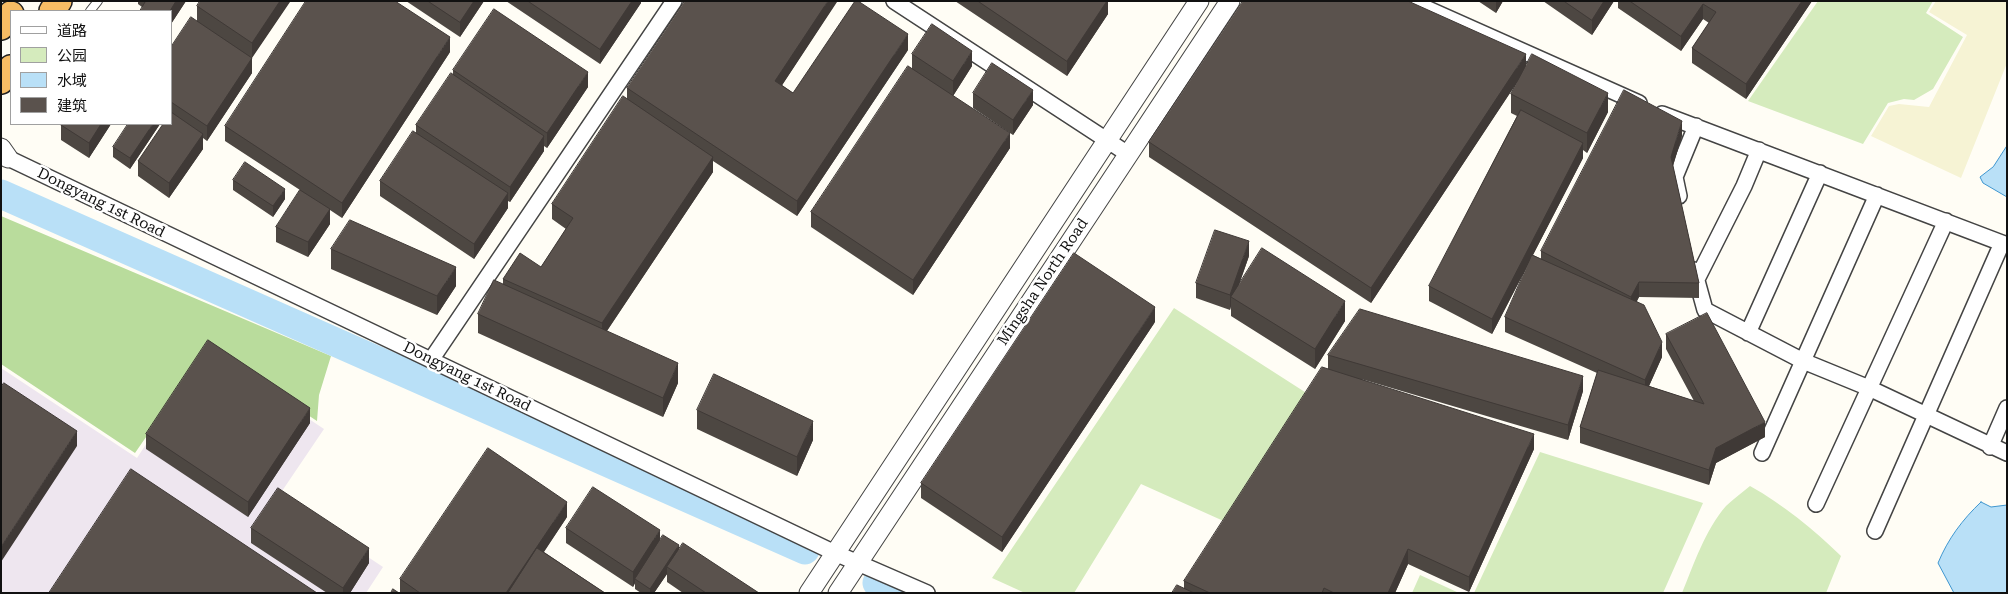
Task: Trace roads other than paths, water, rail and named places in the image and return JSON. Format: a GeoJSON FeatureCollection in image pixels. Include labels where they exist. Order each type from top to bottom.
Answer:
{"type":"FeatureCollection","features":[{"type":"Feature","properties":{"kind":"highway"},"geometry":{"type":"LineString","coordinates":[[1,27],[10,16]]}},
{"type":"Feature","properties":{"kind":"street"},"geometry":{"type":"LineString","coordinates":[[1,10],[12,1]]}},
{"type":"Feature","properties":{"kind":"street"},"geometry":{"type":"LineString","coordinates":[[431,360],[674,1]]}},
{"type":"Feature","properties":{"kind":"street"},"geometry":{"type":"LineString","coordinates":[[894,1],[1128,154]]}},
{"type":"Feature","properties":{"kind":"street","name":"Mingsha North Road"},"geometry":{"type":"LineString","coordinates":[[809,593],[1199,1]]}},
{"type":"Feature","properties":{"kind":"street","name":"Mingsha North Road"},"geometry":{"type":"LineString","coordinates":[[838,593],[1230,1]]}},
{"type":"Feature","properties":{"kind":"street"},"geometry":{"type":"LineString","coordinates":[[1410,1],[1662,113],[2005,244],[1875,531]]}},
{"type":"Feature","properties":{"kind":"street"},"geometry":{"type":"LineString","coordinates":[[1683,215],[1675,177],[1696,126]]}},
{"type":"Feature","properties":{"kind":"street"},"geometry":{"type":"LineString","coordinates":[[1696,281],[1744,186],[1759,150]]}},
{"type":"Feature","properties":{"kind":"street","name":"Dongyang 1st Road"},"geometry":{"type":"LineString","coordinates":[[4,154],[835,553],[928,593]]}},
{"type":"Feature","properties":{"kind":"street"},"geometry":{"type":"LineString","coordinates":[[1748,332],[1820,173]]}},
{"type":"Feature","properties":{"kind":"street"},"geometry":{"type":"LineString","coordinates":[[1762,453],[1877,195]]}},
{"type":"Feature","properties":{"kind":"street"},"geometry":{"type":"LineString","coordinates":[[1816,504],[1946,221]]}},
{"type":"Feature","properties":{"kind":"street"},"geometry":{"type":"LineString","coordinates":[[1690,253],[1705,310],[1803,360],[1869,388],[2007,453]]}},
{"type":"Feature","properties":{"kind":"street"},"geometry":{"type":"LineString","coordinates":[[1990,446],[2007,408]]}},
{"type":"Feature","properties":{"kind":"water"},"geometry":{"type":"Polygon","coordinates":[[[2007,146],[2007,197],[1983,183],[1980,177],[1993,167],[2007,146]]]}},
{"type":"Feature","properties":{"kind":"water"},"geometry":{"type":"Polygon","coordinates":[[[1981,502],[1991,507],[2007,505],[2007,593],[1954,593],[1938,563],[1956,530],[1981,502]]]}},
{"type":"Feature","properties":{"kind":"waterway"},"geometry":{"type":"LineString","coordinates":[[1,194],[805,550]]}},
{"type":"Feature","properties":{"kind":"waterway"},"geometry":{"type":"LineString","coordinates":[[877,583],[898,593]]}}]}
